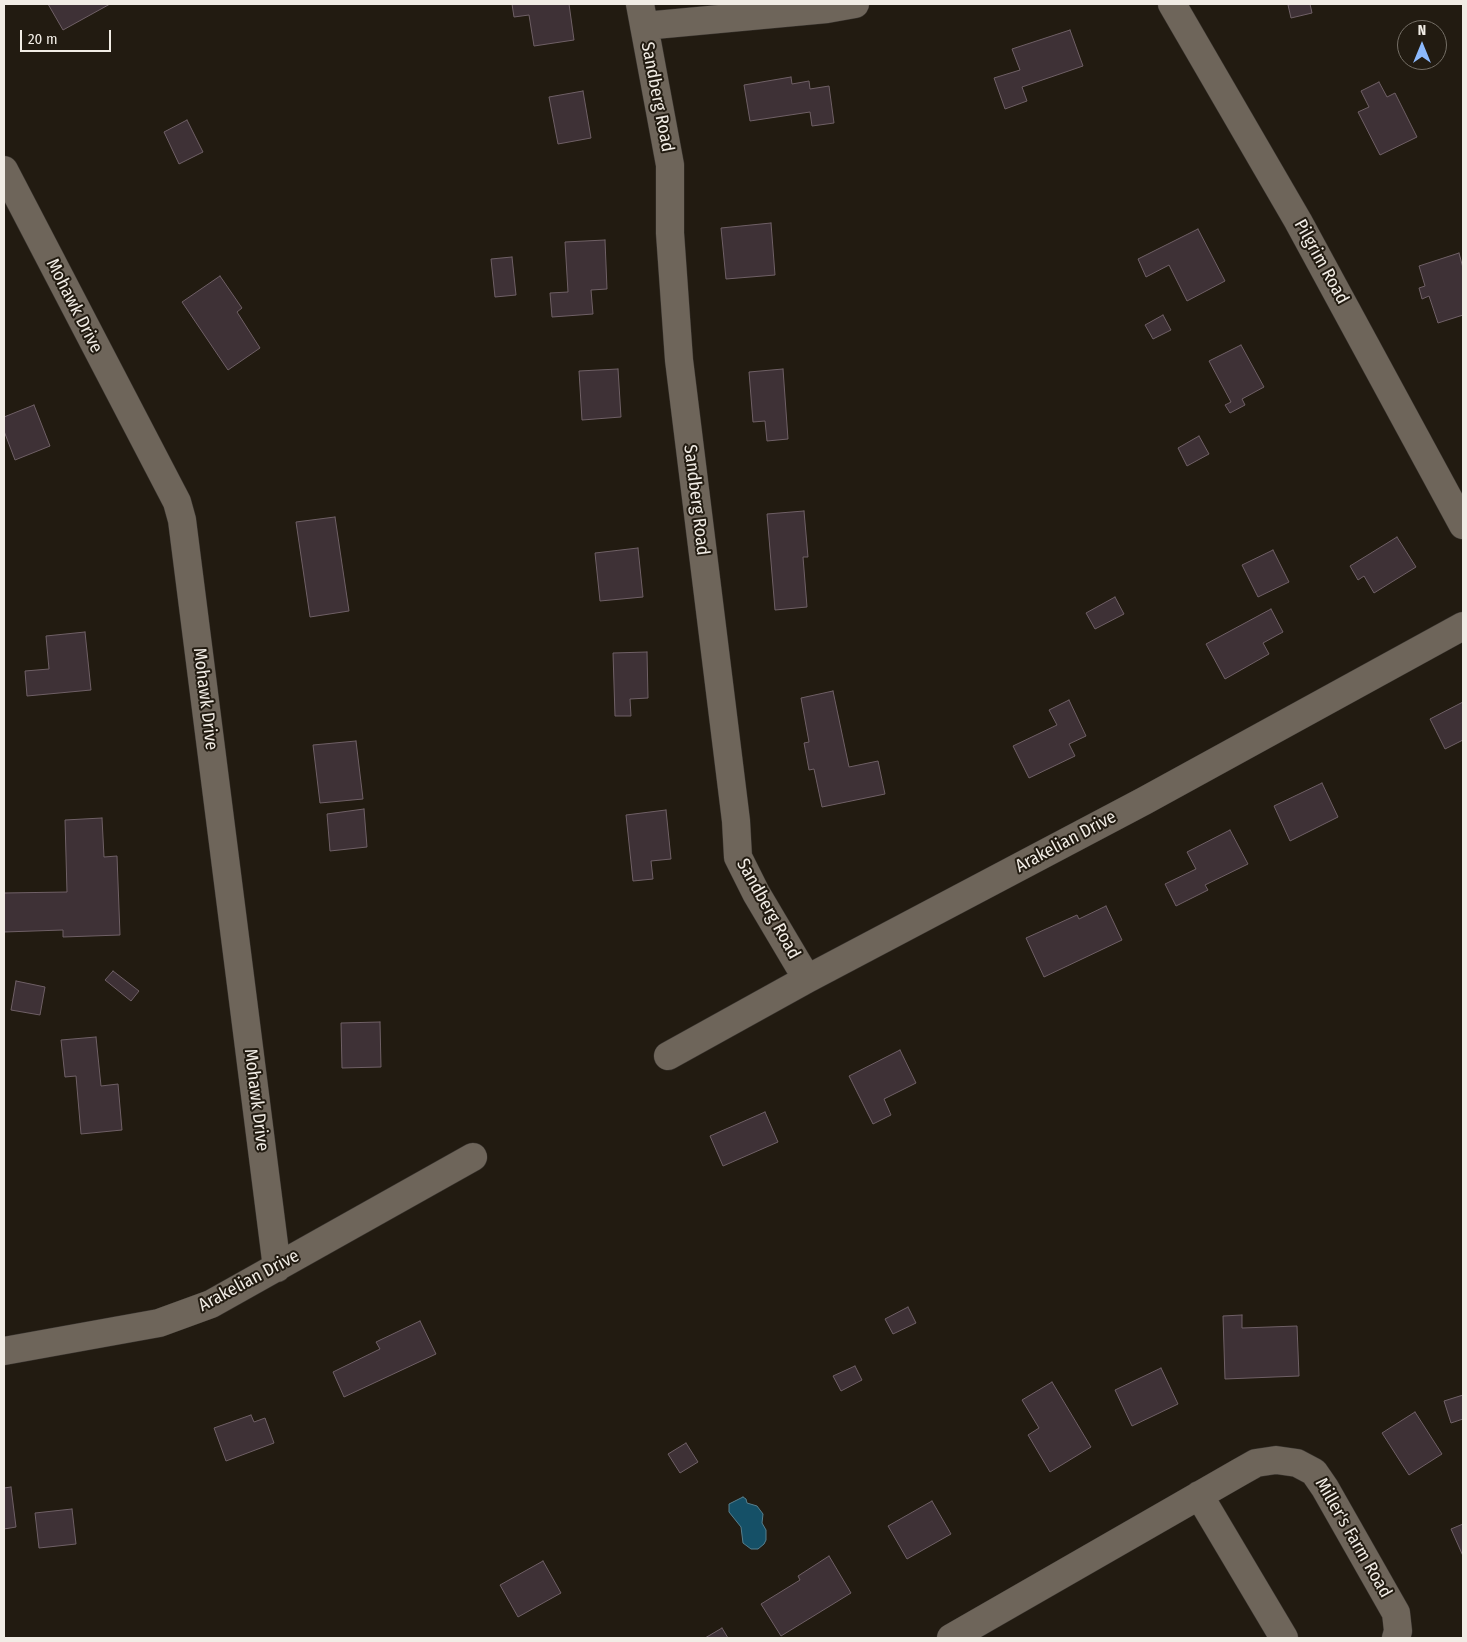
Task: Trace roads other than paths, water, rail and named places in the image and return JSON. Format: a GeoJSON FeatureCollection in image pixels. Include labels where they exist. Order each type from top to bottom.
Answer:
{"type":"FeatureCollection","features":[{"type":"Feature","properties":{"kind":"street"},"geometry":{"type":"LineString","coordinates":[[642,15],[827,9],[855,4]]}},
{"type":"Feature","properties":{"kind":"street","name":"Pilgrim Road"},"geometry":{"type":"LineString","coordinates":[[1172,4],[1298,221],[1463,525]]}},
{"type":"Feature","properties":{"kind":"street","name":"Sandberg Road"},"geometry":{"type":"LineString","coordinates":[[642,15],[670,165],[670,233],[679,360],[736,821],[738,857],[756,892],[807,979]]}},
{"type":"Feature","properties":{"kind":"street","name":"Mohawk Drive"},"geometry":{"type":"LineString","coordinates":[[4,170],[177,502],[182,520],[276,1268]]}},
{"type":"Feature","properties":{"kind":"street","name":"Arakelian Drive"},"geometry":{"type":"LineString","coordinates":[[668,1056],[807,979],[1144,801],[1463,626]]}},
{"type":"Feature","properties":{"kind":"street","name":"Arakelian Drive"},"geometry":{"type":"LineString","coordinates":[[4,1351],[159,1323],[211,1304],[473,1157]]}},
{"type":"Feature","properties":{"kind":"street","name":"Miller's Farm Road"},"geometry":{"type":"LineString","coordinates":[[951,1638],[1256,1463],[1276,1460],[1297,1464],[1314,1472],[1325,1488],[1396,1613],[1398,1631],[1396,1638]]}},
{"type":"Feature","properties":{"kind":"street"},"geometry":{"type":"LineString","coordinates":[[1199,1495],[1284,1638]]}},
{"type":"Feature","properties":{"kind":"water"},"geometry":{"type":"Polygon","coordinates":[[[743,1497],[747,1503],[757,1506],[763,1514],[762,1523],[766,1530],[766,1540],[758,1549],[751,1549],[743,1543],[741,1527],[729,1512],[729,1504],[743,1497]]]}}]}
